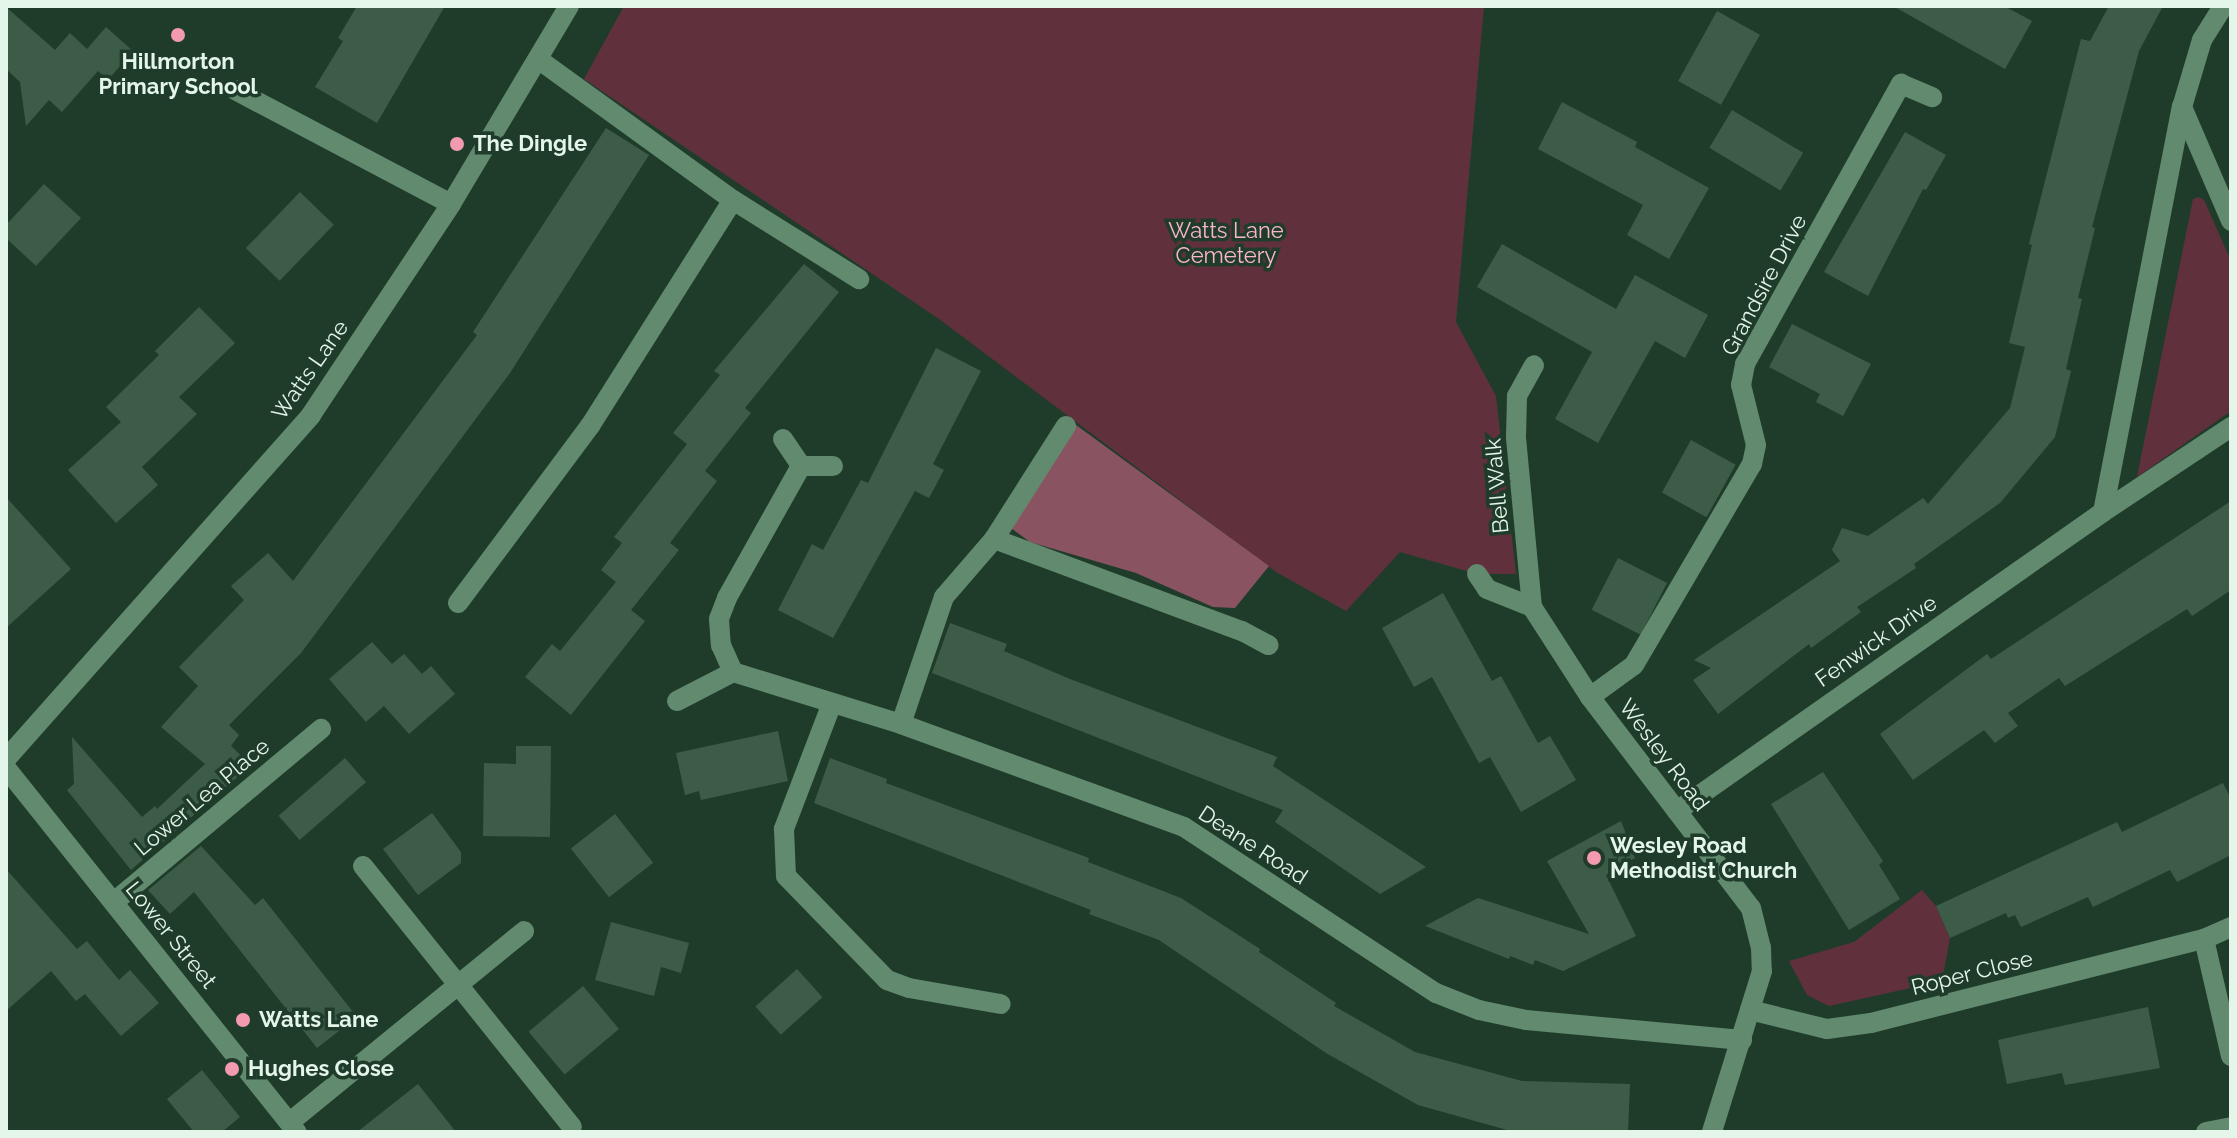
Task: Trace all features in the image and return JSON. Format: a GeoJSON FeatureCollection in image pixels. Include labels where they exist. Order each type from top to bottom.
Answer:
{"type":"FeatureCollection","features":[{"type":"Feature","properties":{"kind":"street","name":"Watts Lane"},"geometry":{"type":"LineString","coordinates":[[6,759],[311,415],[451,204],[569,6]]}},
{"type":"Feature","properties":{"kind":"street"},"geometry":{"type":"LineString","coordinates":[[2103,512],[2182,107],[2202,40],[2223,6]]}},
{"type":"Feature","properties":{"kind":"street"},"geometry":{"type":"LineString","coordinates":[[538,59],[733,200],[859,279]]}},
{"type":"Feature","properties":{"kind":"street","name":"Grandsire Drive"},"geometry":{"type":"LineString","coordinates":[[1590,697],[1634,665],[1752,464],[1756,445],[1741,385],[1745,364],[1901,84],[1932,97]]}},
{"type":"Feature","properties":{"kind":"street"},"geometry":{"type":"LineString","coordinates":[[235,90],[451,204]]}},
{"type":"Feature","properties":{"kind":"street"},"geometry":{"type":"LineString","coordinates":[[2182,107],[2231,221]]}},
{"type":"Feature","properties":{"kind":"street"},"geometry":{"type":"LineString","coordinates":[[458,603],[590,426],[733,200]]}},
{"type":"Feature","properties":{"kind":"street","name":"Bell Walk"},"geometry":{"type":"LineString","coordinates":[[1532,607],[1516,437],[1517,396],[1534,365]]}},
{"type":"Feature","properties":{"kind":"street"},"geometry":{"type":"LineString","coordinates":[[901,724],[944,597],[994,539],[1066,426]]}},
{"type":"Feature","properties":{"kind":"street","name":"Fenwick Drive"},"geometry":{"type":"LineString","coordinates":[[1677,811],[2103,512],[2231,427]]}},
{"type":"Feature","properties":{"kind":"street"},"geometry":{"type":"LineString","coordinates":[[783,439],[801,466]]}},
{"type":"Feature","properties":{"kind":"street"},"geometry":{"type":"LineString","coordinates":[[801,466],[833,466]]}},
{"type":"Feature","properties":{"kind":"street"},"geometry":{"type":"LineString","coordinates":[[677,701],[733,672],[721,645],[719,619],[801,466]]}},
{"type":"Feature","properties":{"kind":"street"},"geometry":{"type":"LineString","coordinates":[[994,539],[1242,631],[1268,645]]}},
{"type":"Feature","properties":{"kind":"street"},"geometry":{"type":"LineString","coordinates":[[1477,574],[1487,589],[1532,607]]}},
{"type":"Feature","properties":{"kind":"street","name":"Wesley Road"},"geometry":{"type":"LineString","coordinates":[[1532,607],[1590,697],[1751,908],[1761,948],[1762,971],[1712,1132]]}},
{"type":"Feature","properties":{"kind":"street","name":"Deane Road"},"geometry":{"type":"LineString","coordinates":[[733,672],[901,724],[1184,827],[1436,993],[1479,1010],[1526,1020],[1742,1040]]}},
{"type":"Feature","properties":{"kind":"street"},"geometry":{"type":"LineString","coordinates":[[832,703],[784,829],[786,876],[887,980],[909,988],[1001,1004]]}},
{"type":"Feature","properties":{"kind":"street","name":"Lower Lea Place"},"geometry":{"type":"LineString","coordinates":[[114,902],[321,729]]}},
{"type":"Feature","properties":{"kind":"street","name":"Lower Street"},"geometry":{"type":"LineString","coordinates":[[6,768],[294,1127]]}},
{"type":"Feature","properties":{"kind":"street"},"geometry":{"type":"LineString","coordinates":[[363,866],[572,1127]]}},
{"type":"Feature","properties":{"kind":"street","name":"Roper Close"},"geometry":{"type":"LineString","coordinates":[[1750,1010],[1827,1029],[1871,1023],[2204,939],[2231,927]]}},
{"type":"Feature","properties":{"kind":"street"},"geometry":{"type":"LineString","coordinates":[[294,1127],[458,982],[524,931]]}},
{"type":"Feature","properties":{"kind":"street"},"geometry":{"type":"LineString","coordinates":[[2204,939],[2231,1056]]}},
{"type":"Feature","properties":{"kind":"street"},"geometry":{"type":"LineString","coordinates":[[2206,1132],[2231,1127]]}},
{"type":"Feature","properties":{"kind":"green space","name":"Watts Lane Cemetery"},"geometry":{"type":"Polygon","coordinates":[[[624,6],[1484,6],[1456,322],[1496,396],[1516,574],[1477,574],[1400,552],[1346,611],[1276,572],[939,319],[584,79],[624,6]]]}},
{"type":"Feature","properties":{"kind":"green space"},"geometry":{"type":"Polygon","coordinates":[[[2199,197],[2204,200],[2231,261],[2231,411],[2137,477],[2193,199],[2199,197]]]}},
{"type":"Feature","properties":{"kind":"green space"},"geometry":{"type":"Polygon","coordinates":[[[1922,890],[1936,906],[1950,938],[1942,981],[1829,1006],[1807,995],[1789,961],[1854,942],[1922,890]]]}},
{"type":"Feature","properties":{"kind":"shaded area"},"geometry":{"type":"Polygon","coordinates":[[[1072,422],[1269,566],[1235,608],[1213,607],[1136,573],[1030,542],[1011,528],[1072,422]]]}},
{"type":"Feature","properties":{"kind":"building"},"geometry":{"type":"Polygon","coordinates":[[[357,6],[445,6],[377,123],[315,87],[343,41],[338,38],[357,6]]]}},
{"type":"Feature","properties":{"kind":"building"},"geometry":{"type":"Polygon","coordinates":[[[1893,6],[2004,6],[2032,21],[2005,69],[1893,6]]]}},
{"type":"Feature","properties":{"kind":"building"},"geometry":{"type":"Polygon","coordinates":[[[2109,6],[2163,6],[2139,51],[2092,227],[2095,228],[2078,298],[2082,299],[2066,369],[2071,371],[2055,437],[2000,503],[1914,564],[1916,568],[1857,607],[1861,612],[1811,648],[1809,644],[1718,714],[1693,680],[1711,668],[1694,660],[1840,561],[1832,550],[1842,528],[1868,536],[1923,498],[1928,504],[2010,408],[2025,347],[2009,343],[2032,245],[2029,244],[2081,39],[2090,41],[2109,6]]]}},
{"type":"Feature","properties":{"kind":"building"},"geometry":{"type":"Polygon","coordinates":[[[6,7],[55,50],[70,33],[87,49],[106,27],[133,51],[108,80],[98,71],[62,112],[49,100],[26,126],[20,82],[6,69],[6,7]]]}},
{"type":"Feature","properties":{"kind":"building"},"geometry":{"type":"Polygon","coordinates":[[[1717,11],[1760,35],[1721,105],[1678,81],[1717,11]]]}},
{"type":"Feature","properties":{"kind":"building"},"geometry":{"type":"Polygon","coordinates":[[[1562,102],[1637,142],[1635,147],[1709,188],[1669,259],[1627,235],[1643,205],[1538,149],[1562,102]]]}},
{"type":"Feature","properties":{"kind":"building"},"geometry":{"type":"Polygon","coordinates":[[[1732,110],[1803,153],[1780,190],[1709,148],[1732,110]]]}},
{"type":"Feature","properties":{"kind":"building"},"geometry":{"type":"Polygon","coordinates":[[[606,128],[649,155],[510,373],[301,653],[229,725],[239,735],[231,746],[251,765],[131,870],[67,790],[74,784],[72,737],[142,817],[155,806],[157,809],[205,764],[161,727],[198,686],[179,667],[244,600],[231,586],[268,553],[293,581],[477,335],[473,332],[606,128]]]}},
{"type":"Feature","properties":{"kind":"building"},"geometry":{"type":"Polygon","coordinates":[[[1905,132],[1946,155],[1926,190],[1923,189],[1868,296],[1824,272],[1905,132]]]}},
{"type":"Feature","properties":{"kind":"building"},"geometry":{"type":"Polygon","coordinates":[[[44,184],[81,218],[36,266],[6,238],[6,225],[44,184]]]}},
{"type":"Feature","properties":{"kind":"building"},"geometry":{"type":"Polygon","coordinates":[[[300,192],[334,225],[280,281],[246,248],[300,192]]]}},
{"type":"Feature","properties":{"kind":"building"},"geometry":{"type":"Polygon","coordinates":[[[1502,244],[1616,309],[1635,275],[1708,315],[1685,358],[1655,341],[1598,443],[1555,419],[1592,352],[1477,287],[1502,244]]]}},
{"type":"Feature","properties":{"kind":"building"},"geometry":{"type":"Polygon","coordinates":[[[804,264],[839,292],[745,408],[751,413],[705,471],[717,481],[670,543],[679,550],[631,610],[645,621],[571,715],[525,677],[552,644],[560,651],[616,582],[601,570],[622,543],[614,537],[687,444],[673,433],[720,375],[714,371],[804,264]]]}},
{"type":"Feature","properties":{"kind":"building"},"geometry":{"type":"Polygon","coordinates":[[[199,307],[235,343],[179,397],[197,414],[142,467],[158,485],[116,523],[68,470],[121,422],[106,407],[159,355],[155,351],[199,307]]]}},
{"type":"Feature","properties":{"kind":"building"},"geometry":{"type":"Polygon","coordinates":[[[1792,324],[1871,364],[1843,416],[1816,402],[1820,394],[1769,367],[1792,324]]]}},
{"type":"Feature","properties":{"kind":"building"},"geometry":{"type":"Polygon","coordinates":[[[936,348],[981,371],[933,464],[944,470],[929,498],[915,491],[833,638],[778,610],[812,544],[823,550],[861,480],[868,483],[936,348]]]}},
{"type":"Feature","properties":{"kind":"building"},"geometry":{"type":"Polygon","coordinates":[[[1691,440],[1736,465],[1707,517],[1662,492],[1691,440]]]}},
{"type":"Feature","properties":{"kind":"building"},"geometry":{"type":"Polygon","coordinates":[[[6,497],[71,569],[6,628],[6,497]]]}},
{"type":"Feature","properties":{"kind":"building"},"geometry":{"type":"Polygon","coordinates":[[[2231,501],[2231,590],[2192,616],[2187,609],[2065,686],[2059,678],[2008,713],[2018,726],[1995,743],[1984,730],[1913,780],[1880,734],[1987,654],[1991,659],[2231,501]]]}},
{"type":"Feature","properties":{"kind":"building"},"geometry":{"type":"Polygon","coordinates":[[[1618,558],[1667,583],[1641,635],[1592,610],[1618,558]]]}},
{"type":"Feature","properties":{"kind":"building"},"geometry":{"type":"Polygon","coordinates":[[[1443,593],[1492,681],[1501,676],[1538,743],[1550,736],[1576,780],[1521,812],[1490,757],[1479,763],[1432,677],[1414,687],[1382,628],[1443,593]]]}},
{"type":"Feature","properties":{"kind":"building"},"geometry":{"type":"Polygon","coordinates":[[[950,623],[1007,644],[1004,651],[1070,679],[1277,757],[1273,766],[1426,867],[1380,894],[1275,822],[1283,810],[932,673],[950,623]]]}},
{"type":"Feature","properties":{"kind":"building"},"geometry":{"type":"Polygon","coordinates":[[[372,642],[392,664],[404,654],[422,674],[431,666],[455,694],[409,734],[384,706],[366,722],[329,679],[372,642]]]}},
{"type":"Feature","properties":{"kind":"building"},"geometry":{"type":"Polygon","coordinates":[[[778,731],[788,781],[701,800],[699,791],[685,795],[676,753],[778,731]]]}},
{"type":"Feature","properties":{"kind":"building"},"geometry":{"type":"Polygon","coordinates":[[[516,746],[551,746],[550,837],[483,836],[484,763],[516,764],[516,746]]]}},
{"type":"Feature","properties":{"kind":"building"},"geometry":{"type":"Polygon","coordinates":[[[345,758],[366,782],[300,840],[279,816],[345,758]]]}},
{"type":"Feature","properties":{"kind":"building"},"geometry":{"type":"Polygon","coordinates":[[[830,758],[887,779],[886,783],[1089,858],[1088,862],[1181,898],[1260,949],[1259,952],[1336,1003],[1334,1006],[1415,1052],[1522,1081],[1630,1084],[1628,1132],[1507,1130],[1418,1105],[1326,1053],[1159,940],[1089,914],[1091,910],[814,803],[830,758]]]}},
{"type":"Feature","properties":{"kind":"building"},"geometry":{"type":"Polygon","coordinates":[[[1823,772],[1883,861],[1879,865],[1900,899],[1849,930],[1771,804],[1823,772]]]}},
{"type":"Feature","properties":{"kind":"building"},"geometry":{"type":"Polygon","coordinates":[[[2223,783],[2231,799],[2231,855],[2177,882],[2170,870],[2093,907],[2088,897],[2021,927],[2015,915],[2008,918],[2006,913],[1950,938],[1936,906],[2117,822],[2122,832],[2223,783]]]}},
{"type":"Feature","properties":{"kind":"building"},"geometry":{"type":"Polygon","coordinates":[[[432,813],[461,852],[461,863],[418,895],[383,849],[432,813]]]}},
{"type":"Feature","properties":{"kind":"building"},"geometry":{"type":"Polygon","coordinates":[[[615,814],[653,863],[609,897],[571,848],[615,814]]]}},
{"type":"Feature","properties":{"kind":"building"},"geometry":{"type":"Polygon","coordinates":[[[1621,821],[1635,858],[1606,875],[1636,936],[1563,971],[1535,960],[1533,965],[1510,956],[1509,959],[1425,926],[1478,898],[1589,934],[1547,861],[1621,821]]]}},
{"type":"Feature","properties":{"kind":"building"},"geometry":{"type":"Polygon","coordinates":[[[201,846],[255,905],[263,898],[357,1017],[317,1048],[194,892],[170,914],[148,890],[201,846]]]}},
{"type":"Feature","properties":{"kind":"building"},"geometry":{"type":"Polygon","coordinates":[[[6,869],[77,949],[87,941],[119,980],[130,970],[159,1003],[121,1036],[85,994],[76,1001],[51,971],[6,1011],[6,869]]]}},
{"type":"Feature","properties":{"kind":"building"},"geometry":{"type":"Polygon","coordinates":[[[611,922],[689,943],[681,973],[661,967],[654,996],[595,980],[611,922]]]}},
{"type":"Feature","properties":{"kind":"building"},"geometry":{"type":"Polygon","coordinates":[[[797,969],[822,997],[781,1035],[755,1006],[797,969]]]}},
{"type":"Feature","properties":{"kind":"building"},"geometry":{"type":"Polygon","coordinates":[[[583,986],[619,1029],[565,1075],[529,1032],[583,986]]]}},
{"type":"Feature","properties":{"kind":"building"},"geometry":{"type":"Polygon","coordinates":[[[2148,1007],[2160,1068],[2065,1085],[2062,1073],[2007,1084],[1998,1040],[2148,1007]]]}},
{"type":"Feature","properties":{"kind":"building"},"geometry":{"type":"Polygon","coordinates":[[[202,1070],[240,1117],[222,1132],[194,1132],[167,1099],[202,1070]]]}},
{"type":"Feature","properties":{"kind":"building"},"geometry":{"type":"Polygon","coordinates":[[[418,1084],[456,1132],[357,1132],[418,1084]]]}},
{"type":"Feature","properties":{"kind":"place","name":"Hillmorton Primary School"},"geometry":{"type":"Point","coordinates":[178,35]}},
{"type":"Feature","properties":{"kind":"place","name":"The Dingle"},"geometry":{"type":"Point","coordinates":[457,144]}},
{"type":"Feature","properties":{"kind":"place","name":"Wesley Road Methodist Church"},"geometry":{"type":"Point","coordinates":[1594,858]}},
{"type":"Feature","properties":{"kind":"place","name":"Watts Lane"},"geometry":{"type":"Point","coordinates":[243,1020]}},
{"type":"Feature","properties":{"kind":"place","name":"Hughes Close"},"geometry":{"type":"Point","coordinates":[232,1069]}}]}
